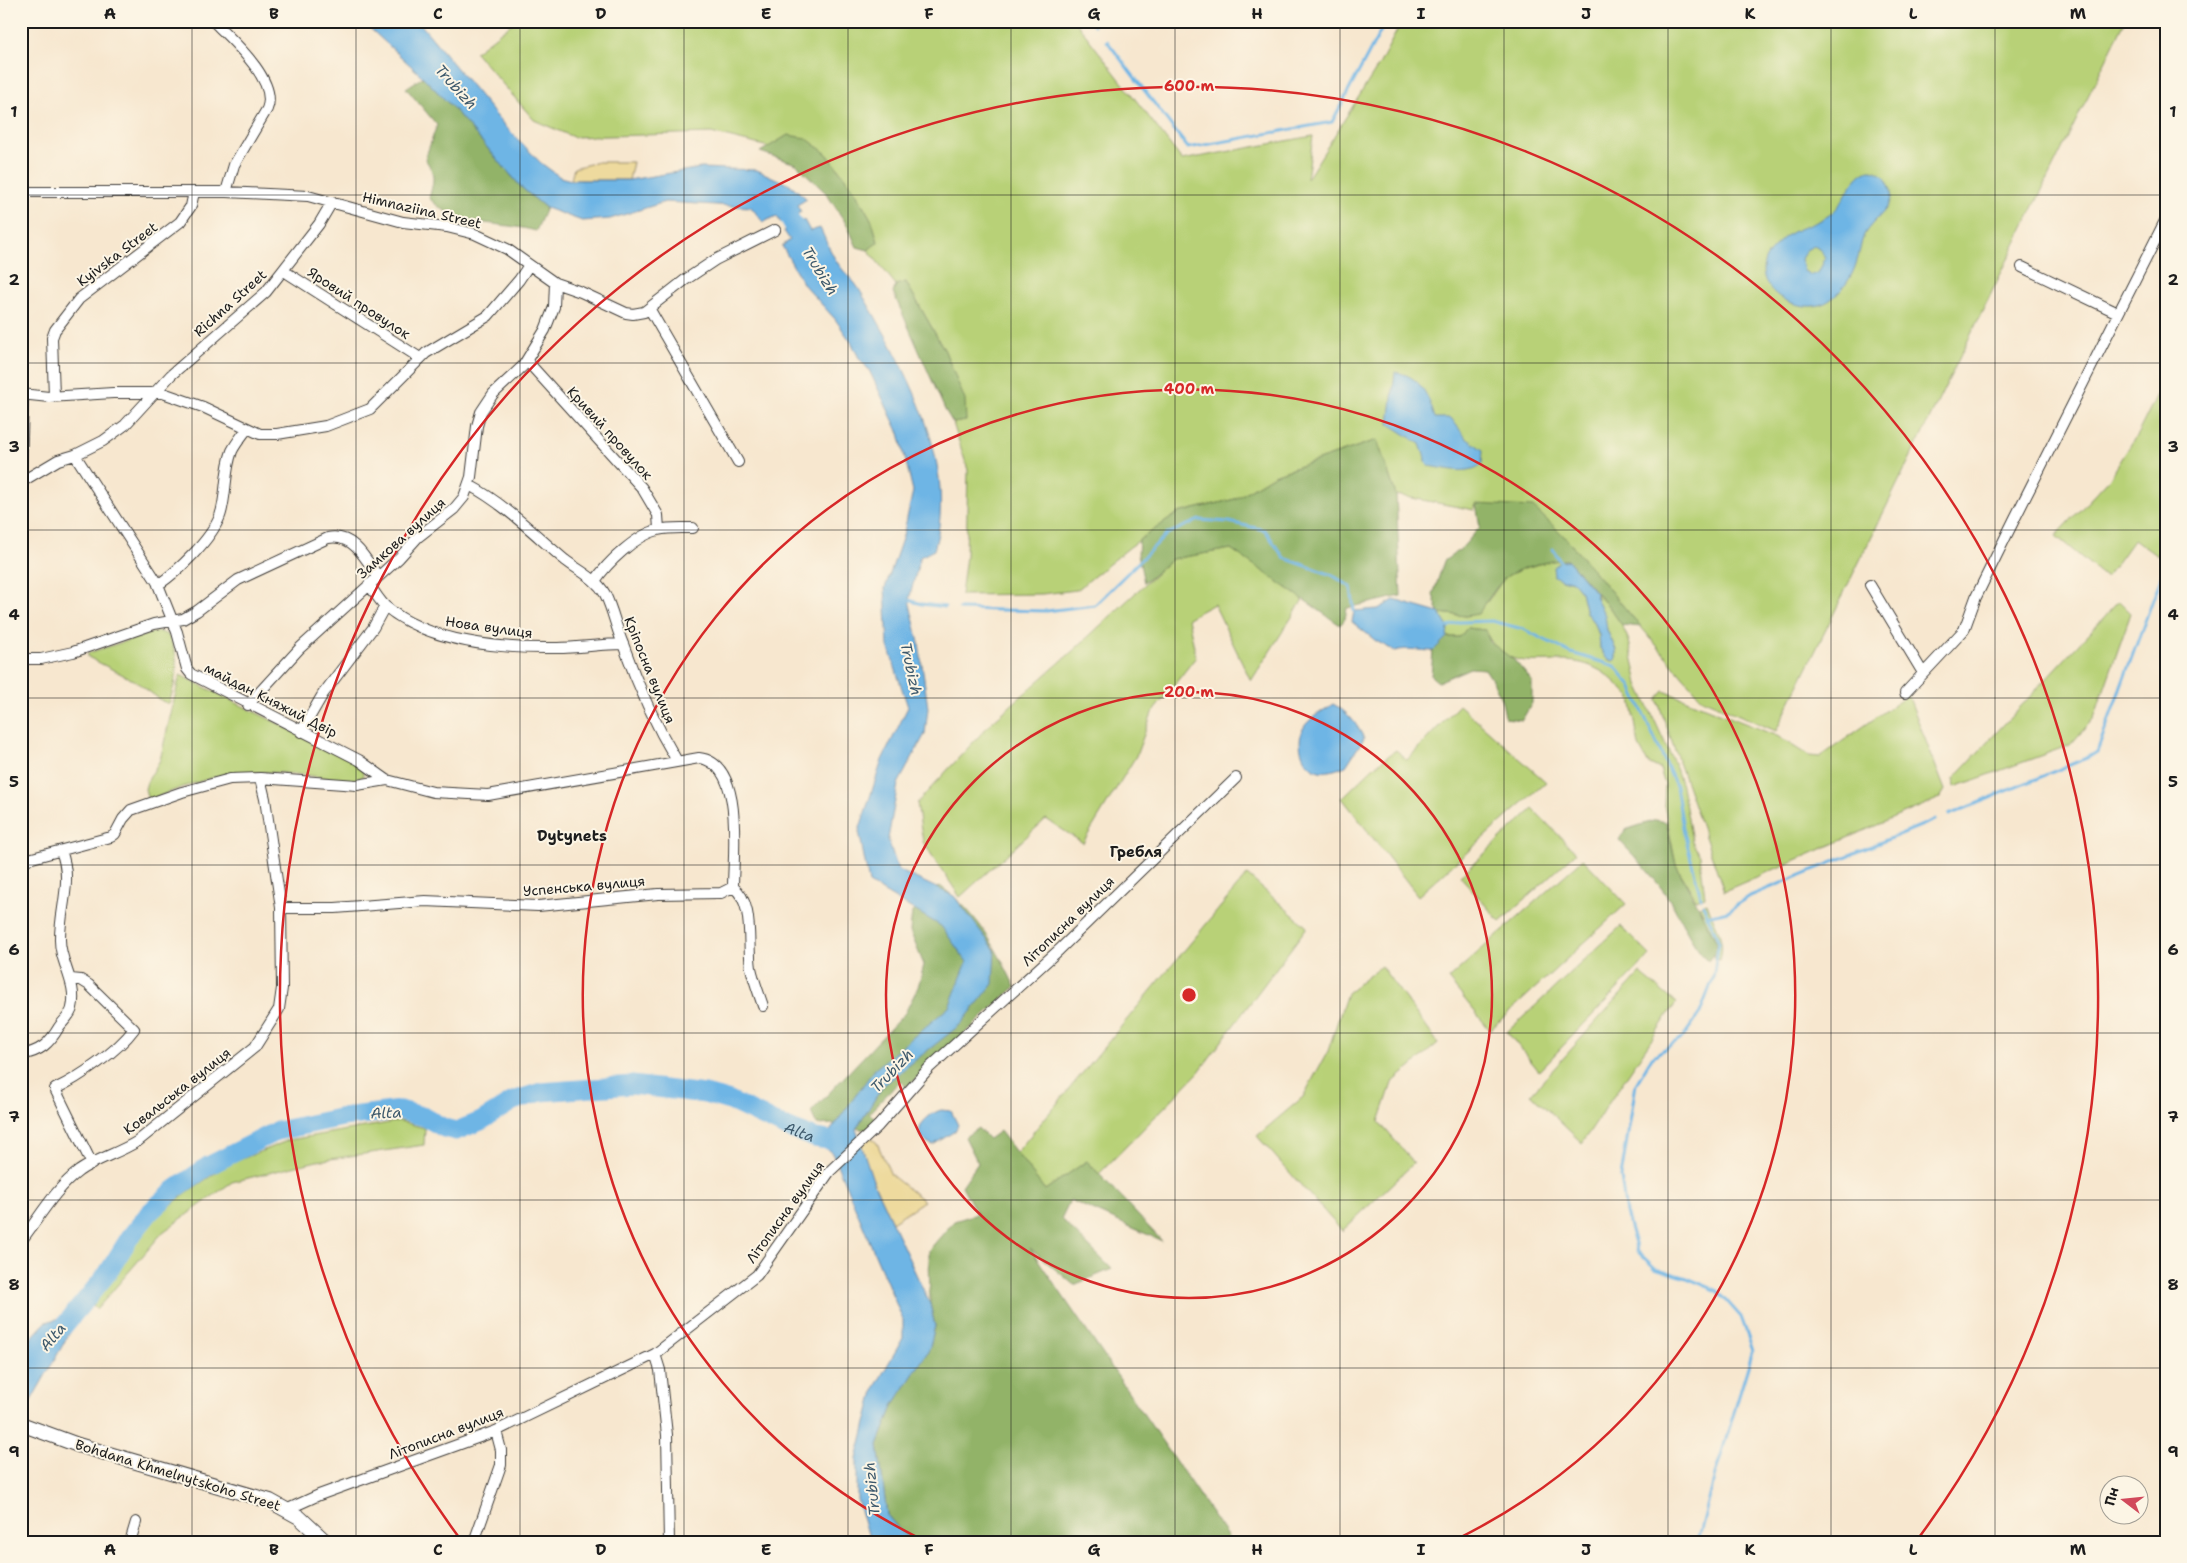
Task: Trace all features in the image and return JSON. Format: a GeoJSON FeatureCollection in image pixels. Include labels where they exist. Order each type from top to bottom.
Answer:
{"type":"FeatureCollection","features":[{"type":"Feature","properties":{"kind":"main road","name":"Bohdana Khmelnytskoho Street"},"geometry":{"type":"LineString","coordinates":[[26,1425],[78,1445],[263,1498],[288,1509],[310,1525],[326,1542]]}},
{"type":"Feature","properties":{"kind":"street"},"geometry":{"type":"LineString","coordinates":[[213,21],[243,51],[266,85],[270,99],[267,109],[234,165],[226,192]]}},
{"type":"Feature","properties":{"kind":"street","name":"Himnaziina Street"},"geometry":{"type":"LineString","coordinates":[[21,192],[226,192],[303,196],[403,222],[469,232],[496,242],[555,283],[626,313],[638,314],[650,308]]}},
{"type":"Feature","properties":{"kind":"street","name":"Kyivska Street"},"geometry":{"type":"LineString","coordinates":[[54,396],[52,338],[55,330],[79,299],[180,222],[191,206],[194,192]]}},
{"type":"Feature","properties":{"kind":"street","name":"Richna Street"},"geometry":{"type":"LineString","coordinates":[[155,392],[257,301],[284,271],[332,202]]}},
{"type":"Feature","properties":{"kind":"street"},"geometry":{"type":"LineString","coordinates":[[1904,693],[1964,630],[1976,597],[2014,518],[2166,219]]}},
{"type":"Feature","properties":{"kind":"street"},"geometry":{"type":"LineString","coordinates":[[738,462],[650,308],[685,280],[715,260],[775,230]]}},
{"type":"Feature","properties":{"kind":"street"},"geometry":{"type":"LineString","coordinates":[[21,486],[22,394],[54,396],[155,392],[186,400],[248,429],[264,434],[326,426],[363,412],[377,404],[420,358],[488,316],[510,292],[529,264]]}},
{"type":"Feature","properties":{"kind":"street"},"geometry":{"type":"LineString","coordinates":[[2022,267],[2118,313]]}},
{"type":"Feature","properties":{"kind":"street","name":"Яровий провулок"},"geometry":{"type":"LineString","coordinates":[[284,271],[420,358]]}},
{"type":"Feature","properties":{"kind":"street","name":"Замкова вулиця"},"geometry":{"type":"LineString","coordinates":[[248,705],[290,659],[403,554],[418,537],[454,509],[469,486],[481,412],[492,394],[527,361],[552,315],[555,283]]}},
{"type":"Feature","properties":{"kind":"street","name":"Кривий провулок"},"geometry":{"type":"LineString","coordinates":[[527,361],[642,488],[658,515],[659,529]]}},
{"type":"Feature","properties":{"kind":"street"},"geometry":{"type":"LineString","coordinates":[[22,482],[58,460],[75,455],[114,434],[136,414],[155,392]]}},
{"type":"Feature","properties":{"kind":"street"},"geometry":{"type":"LineString","coordinates":[[158,585],[185,563],[215,525],[222,508],[230,458],[235,446],[248,429]]}},
{"type":"Feature","properties":{"kind":"street","name":"майдан Княжий Двір"},"geometry":{"type":"LineString","coordinates":[[75,455],[158,585],[173,621],[188,672],[248,705],[359,760],[387,780]]}},
{"type":"Feature","properties":{"kind":"street","name":"Кріпосна вулиця"},"geometry":{"type":"LineString","coordinates":[[469,486],[496,502],[566,560],[595,581],[609,603],[622,644],[655,720],[677,761]]}},
{"type":"Feature","properties":{"kind":"street"},"geometry":{"type":"LineString","coordinates":[[595,581],[615,557],[641,538],[659,529],[693,528]]}},
{"type":"Feature","properties":{"kind":"street"},"geometry":{"type":"LineString","coordinates":[[21,660],[40,659],[73,652],[145,627],[173,621],[192,614],[223,590],[249,574],[328,538],[342,537],[353,544],[378,576]]}},
{"type":"Feature","properties":{"kind":"street","name":"Нова вулиця"},"geometry":{"type":"LineString","coordinates":[[369,584],[385,606],[412,623],[456,639],[542,648],[622,644]]}},
{"type":"Feature","properties":{"kind":"street"},"geometry":{"type":"LineString","coordinates":[[1870,585],[1923,673]]}},
{"type":"Feature","properties":{"kind":"street"},"geometry":{"type":"LineString","coordinates":[[301,732],[334,678],[373,628],[385,606]]}},
{"type":"Feature","properties":{"kind":"street"},"geometry":{"type":"LineString","coordinates":[[21,861],[111,837],[115,834],[128,813],[140,807],[213,783],[240,778],[357,785],[387,780],[433,792],[488,794],[677,761],[705,759],[715,763],[723,772],[729,788],[733,811],[733,887],[742,895],[746,907],[752,970],[763,1006]]}},
{"type":"Feature","properties":{"kind":"street","name":"Ковальська вулиця"},"geometry":{"type":"LineString","coordinates":[[21,1241],[65,1184],[78,1172],[138,1141],[248,1053],[262,1039],[278,1013],[281,1004],[281,908],[265,799],[260,778]]}},
{"type":"Feature","properties":{"kind":"street","name":"Літописна вулиця"},"geometry":{"type":"LineString","coordinates":[[288,1509],[319,1495],[496,1431],[655,1354],[757,1275],[830,1171],[863,1141],[928,1068],[1058,950],[1236,778]]}},
{"type":"Feature","properties":{"kind":"street"},"geometry":{"type":"LineString","coordinates":[[21,1055],[46,1046],[70,1014],[72,1004],[71,979],[60,946],[60,930],[67,881],[66,865],[61,851]]}},
{"type":"Feature","properties":{"kind":"street","name":"Успенська вулиця"},"geometry":{"type":"LineString","coordinates":[[281,908],[335,908],[425,901],[538,906],[658,894],[721,892],[733,887]]}},
{"type":"Feature","properties":{"kind":"street"},"geometry":{"type":"LineString","coordinates":[[71,979],[81,980],[89,985],[134,1029],[114,1049],[87,1070],[55,1089],[92,1164]]}},
{"type":"Feature","properties":{"kind":"street"},"geometry":{"type":"LineString","coordinates":[[655,1354],[660,1370],[667,1435],[669,1542]]}},
{"type":"Feature","properties":{"kind":"street"},"geometry":{"type":"LineString","coordinates":[[474,1542],[501,1465],[501,1450],[496,1431]]}},
{"type":"Feature","properties":{"kind":"street"},"geometry":{"type":"LineString","coordinates":[[130,1542],[136,1522]]}},
{"type":"Feature","properties":{"kind":"green space"},"geometry":{"type":"Polygon","coordinates":[[[515,21],[1075,21],[1182,160],[1313,136],[1307,179],[1380,63],[1402,21],[2125,21],[1776,731],[1702,699],[1563,535],[1476,504],[1474,510],[1396,495],[1377,440],[1274,475],[1235,499],[1178,513],[1130,547],[1077,590],[1042,594],[961,595],[966,556],[968,470],[953,423],[966,421],[945,351],[906,282],[896,285],[868,250],[878,242],[872,221],[855,191],[827,154],[788,135],[769,147],[711,133],[573,137],[534,120],[475,52],[515,21]]]}},
{"type":"Feature","properties":{"kind":"green space"},"geometry":{"type":"Polygon","coordinates":[[[423,77],[452,107],[522,188],[546,208],[536,231],[465,219],[440,208],[429,198],[433,178],[431,169],[425,159],[437,125],[406,88],[423,77]]]}},
{"type":"Feature","properties":{"kind":"green space"},"geometry":{"type":"Polygon","coordinates":[[[788,135],[806,138],[827,154],[855,191],[872,221],[878,242],[868,250],[857,247],[847,225],[826,193],[796,164],[760,152],[788,135]]]}},
{"type":"Feature","properties":{"kind":"green space"},"geometry":{"type":"Polygon","coordinates":[[[906,282],[945,351],[965,400],[966,421],[953,423],[945,410],[893,292],[896,285],[906,282]]]}},
{"type":"Feature","properties":{"kind":"green space"},"geometry":{"type":"Polygon","coordinates":[[[2166,377],[2166,531],[2157,556],[2134,539],[2106,578],[2056,536],[2110,478],[2138,433],[2166,377]]]}},
{"type":"Feature","properties":{"kind":"green space"},"geometry":{"type":"Polygon","coordinates":[[[1377,440],[1396,495],[1401,596],[1347,608],[1345,619],[1340,625],[1231,549],[1172,559],[1144,583],[1138,554],[1139,540],[1178,513],[1235,499],[1274,475],[1377,440]]]}},
{"type":"Feature","properties":{"kind":"green space"},"geometry":{"type":"Polygon","coordinates":[[[1476,504],[1533,507],[1563,535],[1641,627],[1622,625],[1609,607],[1568,560],[1535,565],[1509,575],[1497,587],[1478,614],[1466,616],[1439,613],[1433,595],[1444,561],[1461,549],[1480,527],[1476,504]]]}},
{"type":"Feature","properties":{"kind":"green space"},"geometry":{"type":"Polygon","coordinates":[[[1231,549],[1304,598],[1251,681],[1214,604],[1188,618],[1196,657],[1152,713],[1136,756],[1083,843],[1046,819],[960,897],[923,842],[917,803],[992,722],[1075,649],[1172,559],[1231,549]]]}},
{"type":"Feature","properties":{"kind":"green space"},"geometry":{"type":"Polygon","coordinates":[[[1557,559],[1568,560],[1559,562],[1562,580],[1571,580],[1581,592],[1586,613],[1595,624],[1599,635],[1600,648],[1606,658],[1613,661],[1616,658],[1616,650],[1607,630],[1596,593],[1622,625],[1629,641],[1638,684],[1675,765],[1682,786],[1692,841],[1700,856],[1705,897],[1696,900],[1676,865],[1664,805],[1665,785],[1660,769],[1648,763],[1639,746],[1631,698],[1610,677],[1595,668],[1565,661],[1520,660],[1506,655],[1495,646],[1485,630],[1467,628],[1460,637],[1447,637],[1448,627],[1439,613],[1466,616],[1487,602],[1506,576],[1525,568],[1557,559]]]}},
{"type":"Feature","properties":{"kind":"green space"},"geometry":{"type":"Polygon","coordinates":[[[2119,601],[2131,613],[2094,718],[2070,745],[1955,787],[1954,778],[2119,601]]]}},
{"type":"Feature","properties":{"kind":"green space"},"geometry":{"type":"Polygon","coordinates":[[[1467,628],[1485,630],[1490,642],[1515,661],[1532,681],[1532,703],[1522,720],[1505,718],[1498,692],[1485,669],[1470,668],[1438,682],[1431,676],[1433,651],[1447,637],[1460,637],[1467,628]]]}},
{"type":"Feature","properties":{"kind":"green space"},"geometry":{"type":"Polygon","coordinates":[[[158,631],[168,635],[175,653],[175,678],[169,704],[135,681],[88,657],[88,653],[158,631]]]}},
{"type":"Feature","properties":{"kind":"green space"},"geometry":{"type":"Polygon","coordinates":[[[180,675],[356,762],[363,768],[363,776],[352,781],[280,773],[236,773],[202,781],[148,800],[145,789],[160,760],[180,675]]]}},
{"type":"Feature","properties":{"kind":"green space"},"geometry":{"type":"Polygon","coordinates":[[[1664,691],[1777,736],[1809,756],[1820,757],[1908,695],[1945,790],[1940,798],[1724,891],[1657,699],[1664,691]]]}},
{"type":"Feature","properties":{"kind":"green space"},"geometry":{"type":"Polygon","coordinates":[[[1459,705],[1546,782],[1418,896],[1342,798],[1374,767],[1396,750],[1407,760],[1459,705]]]}},
{"type":"Feature","properties":{"kind":"green space"},"geometry":{"type":"Polygon","coordinates":[[[1533,809],[1576,853],[1500,922],[1460,876],[1533,809]]]}},
{"type":"Feature","properties":{"kind":"green space"},"geometry":{"type":"Polygon","coordinates":[[[1656,820],[1666,822],[1676,865],[1716,941],[1715,952],[1708,961],[1691,939],[1664,891],[1619,840],[1625,830],[1656,820]]]}},
{"type":"Feature","properties":{"kind":"green space"},"geometry":{"type":"Polygon","coordinates":[[[1583,859],[1626,904],[1490,1030],[1448,979],[1583,859]]]}},
{"type":"Feature","properties":{"kind":"green space"},"geometry":{"type":"Polygon","coordinates":[[[1247,875],[1307,927],[1198,1073],[1099,1174],[1087,1161],[1045,1190],[1016,1153],[1247,875]]]}},
{"type":"Feature","properties":{"kind":"green space"},"geometry":{"type":"Polygon","coordinates":[[[940,886],[965,907],[984,931],[1015,987],[907,1087],[900,1081],[869,1113],[876,1120],[867,1130],[832,1124],[817,1125],[811,1112],[905,1013],[918,987],[924,965],[910,931],[912,912],[940,886]]]}},
{"type":"Feature","properties":{"kind":"green space"},"geometry":{"type":"Polygon","coordinates":[[[1707,903],[1720,938],[1720,960],[1714,959],[1716,941],[1699,906],[1707,903]]]}},
{"type":"Feature","properties":{"kind":"green space"},"geometry":{"type":"Polygon","coordinates":[[[1621,926],[1650,955],[1539,1071],[1507,1032],[1621,926]]]}},
{"type":"Feature","properties":{"kind":"green space"},"geometry":{"type":"Polygon","coordinates":[[[1381,966],[1438,1043],[1392,1083],[1379,1122],[1414,1163],[1342,1231],[1257,1136],[1303,1097],[1328,1051],[1347,993],[1381,966]]]}},
{"type":"Feature","properties":{"kind":"green space"},"geometry":{"type":"Polygon","coordinates":[[[1640,973],[1676,1003],[1582,1143],[1531,1094],[1640,973]]]}},
{"type":"Feature","properties":{"kind":"green space"},"geometry":{"type":"Polygon","coordinates":[[[400,1121],[425,1128],[424,1145],[317,1161],[232,1182],[163,1232],[97,1309],[91,1303],[148,1224],[186,1193],[227,1165],[289,1140],[400,1121]]]}},
{"type":"Feature","properties":{"kind":"green space"},"geometry":{"type":"Polygon","coordinates":[[[978,1128],[989,1139],[1000,1131],[1045,1190],[1087,1161],[1162,1241],[1070,1200],[1061,1219],[1112,1269],[1074,1285],[1030,1248],[1231,1542],[919,1542],[902,1533],[887,1515],[878,1445],[894,1403],[929,1350],[935,1326],[930,1304],[929,1250],[954,1221],[977,1214],[962,1186],[978,1163],[965,1137],[978,1128]]]}},
{"type":"Feature","properties":{"kind":"sand"},"geometry":{"type":"Polygon","coordinates":[[[598,162],[633,162],[629,180],[571,180],[574,168],[598,162]]]}},
{"type":"Feature","properties":{"kind":"sand"},"geometry":{"type":"Polygon","coordinates":[[[868,1135],[877,1143],[891,1175],[924,1201],[892,1222],[864,1157],[863,1141],[868,1135]]]}},
{"type":"Feature","properties":{"kind":"water"},"geometry":{"type":"Polygon","coordinates":[[[362,21],[418,21],[504,125],[541,163],[560,177],[571,180],[629,180],[701,168],[757,170],[792,186],[807,199],[797,205],[801,212],[780,222],[777,216],[763,222],[751,207],[665,202],[610,219],[582,221],[546,208],[522,188],[452,107],[423,77],[362,21]]]}},
{"type":"Feature","properties":{"kind":"water"},"geometry":{"type":"Polygon","coordinates":[[[1872,170],[1882,174],[1891,190],[1891,197],[1885,210],[1864,235],[1854,269],[1842,289],[1830,300],[1819,305],[1807,306],[1794,304],[1772,291],[1766,281],[1763,270],[1766,258],[1770,252],[1789,234],[1833,212],[1842,202],[1853,183],[1863,173],[1872,170]],[[1814,246],[1806,250],[1801,259],[1804,271],[1811,275],[1818,273],[1825,259],[1821,250],[1814,246]]]}},
{"type":"Feature","properties":{"kind":"water"},"geometry":{"type":"Polygon","coordinates":[[[804,220],[810,231],[820,228],[836,261],[857,286],[893,348],[923,414],[933,448],[939,482],[940,516],[934,550],[920,557],[909,600],[919,643],[928,708],[925,734],[898,784],[888,839],[898,870],[954,896],[995,950],[993,984],[961,1024],[883,1086],[856,1129],[875,1186],[930,1304],[935,1326],[929,1350],[894,1404],[878,1445],[887,1515],[902,1533],[919,1542],[874,1542],[865,1528],[857,1499],[857,1459],[875,1387],[903,1338],[903,1320],[832,1153],[816,1141],[819,1136],[828,1134],[874,1070],[949,1007],[967,962],[941,926],[869,883],[859,831],[882,760],[908,707],[888,646],[885,588],[903,536],[913,491],[899,433],[869,370],[859,358],[851,342],[835,319],[804,285],[782,246],[790,240],[784,231],[804,220]]]}},
{"type":"Feature","properties":{"kind":"water"},"geometry":{"type":"Polygon","coordinates":[[[1395,372],[1404,374],[1417,382],[1426,394],[1435,418],[1451,418],[1466,438],[1483,450],[1482,464],[1470,470],[1428,466],[1420,444],[1389,424],[1395,372]]]}},
{"type":"Feature","properties":{"kind":"water"},"geometry":{"type":"Polygon","coordinates":[[[1568,560],[1596,593],[1597,601],[1605,615],[1607,630],[1616,650],[1616,659],[1613,661],[1606,658],[1600,648],[1599,635],[1595,624],[1586,613],[1581,592],[1571,580],[1562,580],[1554,576],[1553,567],[1559,562],[1568,560]]]}},
{"type":"Feature","properties":{"kind":"water"},"geometry":{"type":"Polygon","coordinates":[[[1394,600],[1439,613],[1448,627],[1447,637],[1433,651],[1409,649],[1395,651],[1376,641],[1352,622],[1354,611],[1378,609],[1394,600]]]}},
{"type":"Feature","properties":{"kind":"water"},"geometry":{"type":"Polygon","coordinates":[[[1333,704],[1351,718],[1364,738],[1346,766],[1331,771],[1320,771],[1310,766],[1306,761],[1301,748],[1301,735],[1303,728],[1310,720],[1333,704]]]}},
{"type":"Feature","properties":{"kind":"water"},"geometry":{"type":"Polygon","coordinates":[[[941,1110],[951,1111],[958,1125],[955,1131],[933,1145],[925,1141],[921,1136],[921,1126],[934,1113],[941,1110]]]}},
{"type":"Feature","properties":{"kind":"water"},"geometry":{"type":"Polygon","coordinates":[[[75,1314],[72,1329],[21,1421],[21,1349],[46,1322],[75,1314]]]}},
{"type":"Feature","properties":{"kind":"waterway"},"geometry":{"type":"LineString","coordinates":[[1091,21],[1094,25]]}},
{"type":"Feature","properties":{"kind":"waterway"},"geometry":{"type":"LineString","coordinates":[[1107,41],[1188,148],[1332,122],[1386,21]]}},
{"type":"Feature","properties":{"kind":"waterway","name":"Trubizh"},"geometry":{"type":"LineString","coordinates":[[775,197],[780,201],[806,248]]}},
{"type":"Feature","properties":{"kind":"waterway"},"geometry":{"type":"LineString","coordinates":[[959,609],[1047,611],[1095,605],[1167,534],[1199,520],[1229,522],[1265,530],[1284,558],[1332,575],[1351,587],[1354,611]]}},
{"type":"Feature","properties":{"kind":"waterway"},"geometry":{"type":"LineString","coordinates":[[1553,549],[1561,563]]}},
{"type":"Feature","properties":{"kind":"waterway"},"geometry":{"type":"LineString","coordinates":[[1949,815],[2097,752],[2166,564]]}},
{"type":"Feature","properties":{"kind":"waterway"},"geometry":{"type":"LineString","coordinates":[[909,600],[945,607]]}},
{"type":"Feature","properties":{"kind":"waterway"},"geometry":{"type":"LineString","coordinates":[[1448,627],[1459,622],[1492,621],[1523,629],[1571,653],[1615,666],[1630,684],[1676,786],[1683,828],[1701,898]]}},
{"type":"Feature","properties":{"kind":"waterway"},"geometry":{"type":"LineString","coordinates":[[1707,916],[1728,911],[1750,896],[1935,820]]}},
{"type":"Feature","properties":{"kind":"waterway"},"geometry":{"type":"LineString","coordinates":[[1698,1542],[1715,1475],[1753,1350],[1741,1317],[1718,1291],[1687,1278],[1655,1268],[1637,1251],[1626,1213],[1621,1177],[1636,1084],[1652,1057],[1683,1037],[1700,1013],[1713,979],[1719,942],[1703,905]]}},
{"type":"Feature","properties":{"kind":"waterway","name":"Alta"},"geometry":{"type":"LineString","coordinates":[[58,1333],[107,1274],[130,1237],[150,1212],[174,1190],[208,1166],[277,1131],[343,1117],[400,1110],[425,1117],[444,1128],[456,1131],[481,1121],[513,1101],[541,1092],[632,1085],[705,1094],[730,1101],[785,1127],[815,1138],[842,1142]]}},
{"type":"Feature","properties":{"kind":"district","name":"Dytynets"},"geometry":{"type":"Point","coordinates":[572,836]}},
{"type":"Feature","properties":{"kind":"district","name":"Гребля"},"geometry":{"type":"Point","coordinates":[1136,852]}}]}
